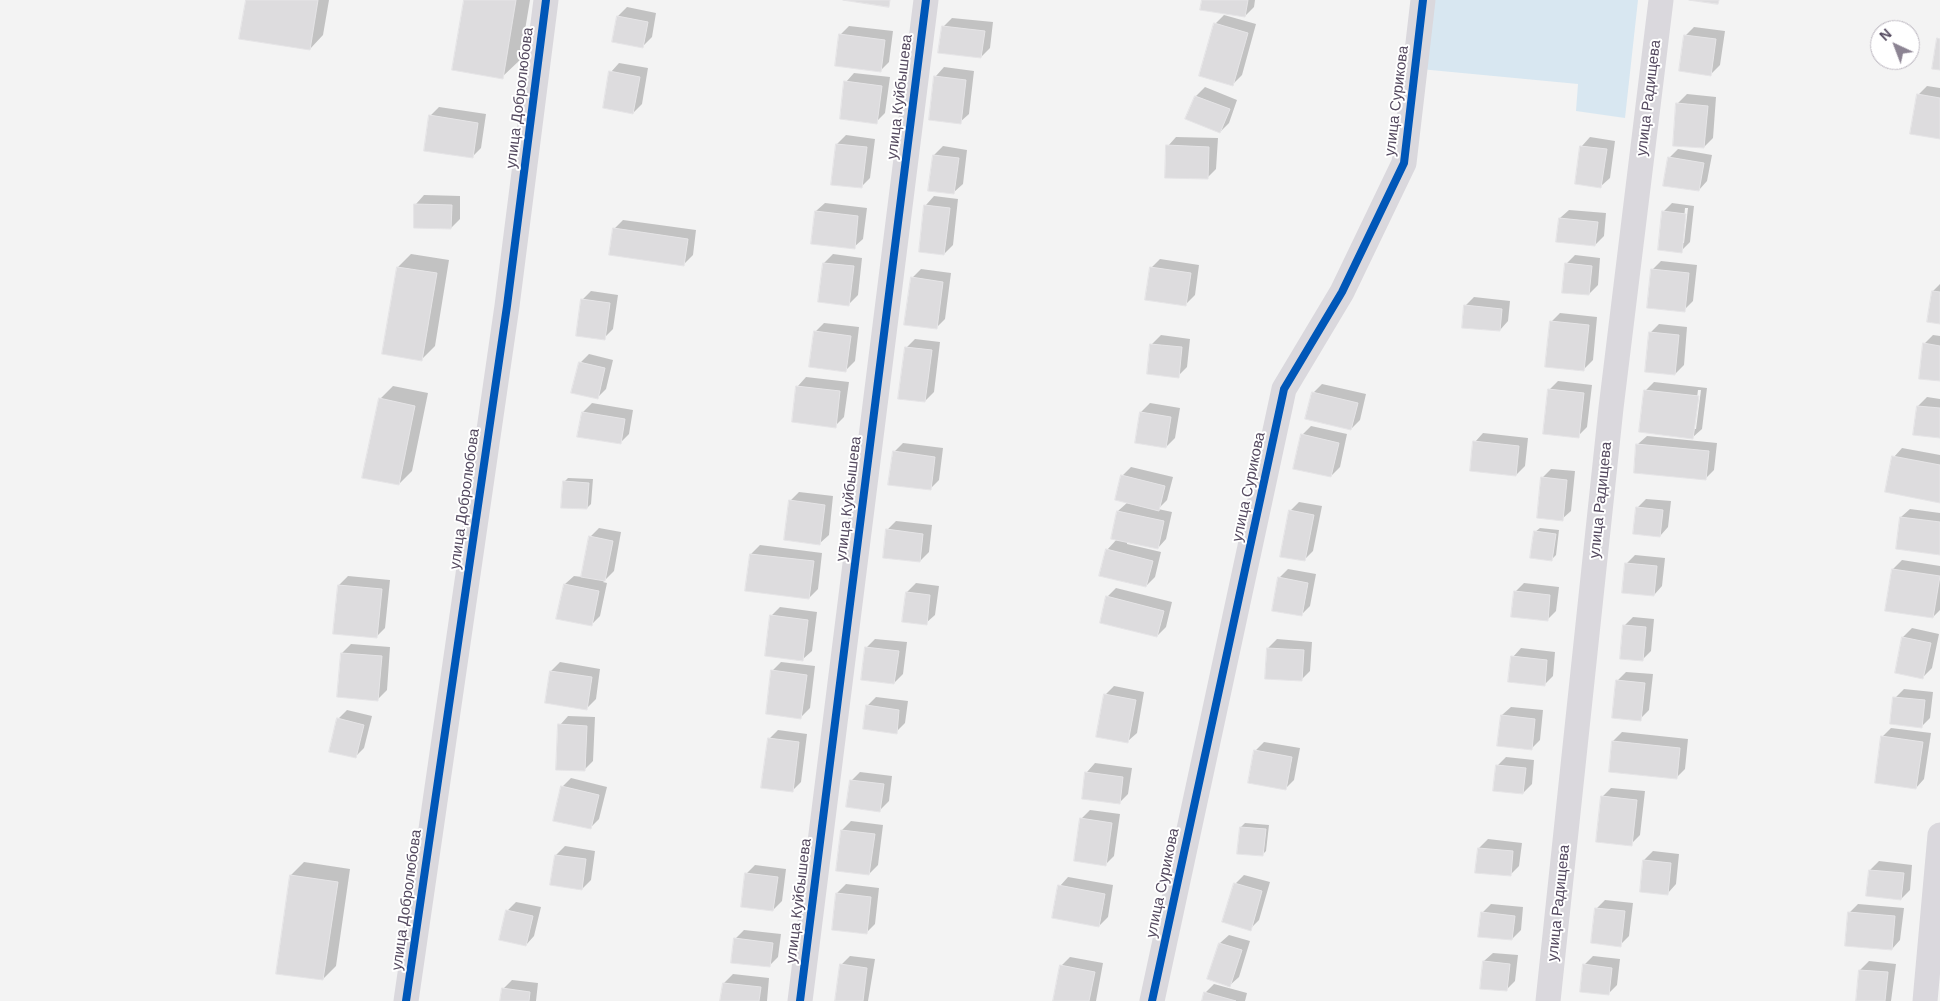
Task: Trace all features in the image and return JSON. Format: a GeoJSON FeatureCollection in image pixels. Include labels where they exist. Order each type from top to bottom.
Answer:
{"type":"FeatureCollection","features":[{"type":"Feature","properties":{"kind":"street","name":"улица Добролюбова"},"geometry":{"type":"LineString","coordinates":[[406,1001],[506,316],[546,0]]}},
{"type":"Feature","properties":{"kind":"street","name":"улица Куйбышева"},"geometry":{"type":"LineString","coordinates":[[800,1001],[926,0]]}},
{"type":"Feature","properties":{"kind":"street","name":"улица Сурикова"},"geometry":{"type":"LineString","coordinates":[[1152,1001],[1284,389],[1342,292],[1404,163],[1423,0]]}},
{"type":"Feature","properties":{"kind":"street","name":"улица Радищева"},"geometry":{"type":"LineString","coordinates":[[1548,1001],[1611,408],[1661,0]]}},
{"type":"Feature","properties":{"kind":"street"},"geometry":{"type":"LineString","coordinates":[[1925,1001],[1940,835]]}},
{"type":"Feature","properties":{"kind":"shaded area"},"geometry":{"type":"Polygon","coordinates":[[[1427,0],[1638,0],[1625,118],[1576,111],[1578,84],[1420,69],[1427,0]]]}},
{"type":"Feature","properties":{"kind":"building"},"geometry":{"type":"Polygon","coordinates":[[[246,0],[318,0],[310,50],[239,39],[246,0]]]}},
{"type":"Feature","properties":{"kind":"building"},"geometry":{"type":"Polygon","coordinates":[[[464,0],[516,0],[503,79],[452,70],[464,0]]]}},
{"type":"Feature","properties":{"kind":"building"},"geometry":{"type":"Polygon","coordinates":[[[843,0],[890,0],[889,7],[843,0]]]}},
{"type":"Feature","properties":{"kind":"building"},"geometry":{"type":"Polygon","coordinates":[[[1202,0],[1248,0],[1245,17],[1200,10],[1202,0]]]}},
{"type":"Feature","properties":{"kind":"building"},"geometry":{"type":"Polygon","coordinates":[[[1689,0],[1719,0],[1718,4],[1689,0]]]}},
{"type":"Feature","properties":{"kind":"building"},"geometry":{"type":"Polygon","coordinates":[[[617,16],[648,22],[643,48],[612,42],[617,16]]]}},
{"type":"Feature","properties":{"kind":"building"},"geometry":{"type":"Polygon","coordinates":[[[1214,23],[1248,33],[1233,86],[1199,76],[1214,23]]]}},
{"type":"Feature","properties":{"kind":"building"},"geometry":{"type":"Polygon","coordinates":[[[942,26],[985,31],[981,58],[938,53],[942,26]]]}},
{"type":"Feature","properties":{"kind":"building"},"geometry":{"type":"Polygon","coordinates":[[[839,34],[885,40],[881,72],[835,66],[839,34]]]}},
{"type":"Feature","properties":{"kind":"building"},"geometry":{"type":"Polygon","coordinates":[[[1684,35],[1716,39],[1711,76],[1679,71],[1684,35]]]}},
{"type":"Feature","properties":{"kind":"building"},"geometry":{"type":"Polygon","coordinates":[[[1937,38],[1940,39],[1940,70],[1932,69],[1937,38]]]}},
{"type":"Feature","properties":{"kind":"building"},"geometry":{"type":"Polygon","coordinates":[[[609,71],[640,77],[633,114],[603,108],[609,71]]]}},
{"type":"Feature","properties":{"kind":"building"},"geometry":{"type":"Polygon","coordinates":[[[934,76],[966,80],[961,124],[929,120],[934,76]]]}},
{"type":"Feature","properties":{"kind":"building"},"geometry":{"type":"Polygon","coordinates":[[[844,81],[882,86],[877,124],[840,119],[844,81]]]}},
{"type":"Feature","properties":{"kind":"building"},"geometry":{"type":"Polygon","coordinates":[[[1917,94],[1940,98],[1940,139],[1910,134],[1917,94]]]}},
{"type":"Feature","properties":{"kind":"building"},"geometry":{"type":"Polygon","coordinates":[[[1195,96],[1230,109],[1220,133],[1185,119],[1195,96]]]}},
{"type":"Feature","properties":{"kind":"building"},"geometry":{"type":"Polygon","coordinates":[[[1676,103],[1708,106],[1704,148],[1673,146],[1676,103]]]}},
{"type":"Feature","properties":{"kind":"building"},"geometry":{"type":"Polygon","coordinates":[[[429,115],[478,123],[473,158],[424,151],[429,115]]]}},
{"type":"Feature","properties":{"kind":"building"},"geometry":{"type":"Polygon","coordinates":[[[836,144],[867,147],[862,188],[831,185],[836,144]]]}},
{"type":"Feature","properties":{"kind":"building"},"geometry":{"type":"Polygon","coordinates":[[[1166,145],[1209,147],[1208,179],[1165,178],[1166,145]]]}},
{"type":"Feature","properties":{"kind":"building"},"geometry":{"type":"Polygon","coordinates":[[[1580,146],[1607,149],[1601,188],[1575,184],[1580,146]]]}},
{"type":"Feature","properties":{"kind":"building"},"geometry":{"type":"Polygon","coordinates":[[[933,155],[959,158],[954,194],[928,191],[933,155]]]}},
{"type":"Feature","properties":{"kind":"building"},"geometry":{"type":"Polygon","coordinates":[[[1668,157],[1704,163],[1699,191],[1663,186],[1668,157]]]}},
{"type":"Feature","properties":{"kind":"building"},"geometry":{"type":"Polygon","coordinates":[[[414,204],[452,205],[451,229],[414,228],[414,204]]]}},
{"type":"Feature","properties":{"kind":"building"},"geometry":{"type":"Polygon","coordinates":[[[924,205],[950,208],[944,255],[919,252],[924,205]]]}},
{"type":"Feature","properties":{"kind":"building"},"geometry":{"type":"Polygon","coordinates":[[[815,211],[858,216],[855,249],[811,244],[815,211]]]}},
{"type":"Feature","properties":{"kind":"building"},"geometry":{"type":"Polygon","coordinates":[[[1662,211],[1686,214],[1682,253],[1658,250],[1662,211]]]}},
{"type":"Feature","properties":{"kind":"building"},"geometry":{"type":"Polygon","coordinates":[[[1559,218],[1598,222],[1595,246],[1556,242],[1559,218]]]}},
{"type":"Feature","properties":{"kind":"building"},"geometry":{"type":"Polygon","coordinates":[[[613,228],[688,239],[684,266],[609,255],[613,228]]]}},
{"type":"Feature","properties":{"kind":"building"},"geometry":{"type":"Polygon","coordinates":[[[823,263],[854,266],[849,306],[818,302],[823,263]]]}},
{"type":"Feature","properties":{"kind":"building"},"geometry":{"type":"Polygon","coordinates":[[[1565,263],[1592,266],[1589,295],[1562,293],[1565,263]]]}},
{"type":"Feature","properties":{"kind":"building"},"geometry":{"type":"Polygon","coordinates":[[[397,267],[437,273],[422,361],[382,354],[397,267]]]}},
{"type":"Feature","properties":{"kind":"building"},"geometry":{"type":"Polygon","coordinates":[[[1150,267],[1191,273],[1186,306],[1145,300],[1150,267]]]}},
{"type":"Feature","properties":{"kind":"building"},"geometry":{"type":"Polygon","coordinates":[[[1651,269],[1689,273],[1685,312],[1647,308],[1651,269]]]}},
{"type":"Feature","properties":{"kind":"building"},"geometry":{"type":"Polygon","coordinates":[[[911,277],[943,282],[937,329],[904,325],[911,277]]]}},
{"type":"Feature","properties":{"kind":"building"},"geometry":{"type":"Polygon","coordinates":[[[1932,291],[1940,292],[1940,324],[1927,322],[1932,291]]]}},
{"type":"Feature","properties":{"kind":"building"},"geometry":{"type":"Polygon","coordinates":[[[581,299],[610,303],[605,340],[576,336],[581,299]]]}},
{"type":"Feature","properties":{"kind":"building"},"geometry":{"type":"Polygon","coordinates":[[[1464,305],[1502,309],[1500,331],[1462,328],[1464,305]]]}},
{"type":"Feature","properties":{"kind":"building"},"geometry":{"type":"Polygon","coordinates":[[[1550,321],[1589,325],[1584,371],[1545,367],[1550,321]]]}},
{"type":"Feature","properties":{"kind":"building"},"geometry":{"type":"Polygon","coordinates":[[[814,331],[851,336],[846,372],[809,367],[814,331]]]}},
{"type":"Feature","properties":{"kind":"building"},"geometry":{"type":"Polygon","coordinates":[[[1649,332],[1679,335],[1675,375],[1645,372],[1649,332]]]}},
{"type":"Feature","properties":{"kind":"building"},"geometry":{"type":"Polygon","coordinates":[[[1923,343],[1940,346],[1940,381],[1919,379],[1923,343]]]}},
{"type":"Feature","properties":{"kind":"building"},"geometry":{"type":"Polygon","coordinates":[[[1150,344],[1182,347],[1179,378],[1147,374],[1150,344]]]}},
{"type":"Feature","properties":{"kind":"building"},"geometry":{"type":"Polygon","coordinates":[[[905,347],[932,350],[925,402],[898,399],[905,347]]]}},
{"type":"Feature","properties":{"kind":"building"},"geometry":{"type":"Polygon","coordinates":[[[579,362],[605,368],[598,399],[571,393],[579,362]]]}},
{"type":"Feature","properties":{"kind":"building"},"geometry":{"type":"Polygon","coordinates":[[[796,386],[840,391],[836,428],[792,422],[796,386]]]}},
{"type":"Feature","properties":{"kind":"building"},"geometry":{"type":"Polygon","coordinates":[[[1548,389],[1584,393],[1579,438],[1543,434],[1548,389]]]}},
{"type":"Feature","properties":{"kind":"building"},"geometry":{"type":"Polygon","coordinates":[[[1644,390],[1699,396],[1693,439],[1639,432],[1644,390]]]}},
{"type":"Feature","properties":{"kind":"building"},"geometry":{"type":"Polygon","coordinates":[[[1312,392],[1358,403],[1351,430],[1305,419],[1312,392]]]}},
{"type":"Feature","properties":{"kind":"building"},"geometry":{"type":"Polygon","coordinates":[[[379,398],[415,406],[399,485],[362,478],[379,398]]]}},
{"type":"Feature","properties":{"kind":"building"},"geometry":{"type":"Polygon","coordinates":[[[1917,406],[1940,408],[1940,438],[1913,435],[1917,406]]]}},
{"type":"Feature","properties":{"kind":"building"},"geometry":{"type":"Polygon","coordinates":[[[582,412],[625,419],[621,444],[577,437],[582,412]]]}},
{"type":"Feature","properties":{"kind":"building"},"geometry":{"type":"Polygon","coordinates":[[[1140,412],[1171,417],[1166,448],[1135,443],[1140,412]]]}},
{"type":"Feature","properties":{"kind":"building"},"geometry":{"type":"Polygon","coordinates":[[[1301,434],[1339,443],[1331,477],[1293,469],[1301,434]]]}},
{"type":"Feature","properties":{"kind":"building"},"geometry":{"type":"Polygon","coordinates":[[[1473,441],[1519,446],[1516,476],[1470,471],[1473,441]]]}},
{"type":"Feature","properties":{"kind":"building"},"geometry":{"type":"Polygon","coordinates":[[[1636,444],[1709,451],[1706,480],[1634,473],[1636,444]]]}},
{"type":"Feature","properties":{"kind":"building"},"geometry":{"type":"Polygon","coordinates":[[[893,451],[935,457],[931,490],[888,485],[893,451]]]}},
{"type":"Feature","properties":{"kind":"building"},"geometry":{"type":"Polygon","coordinates":[[[1892,456],[1940,465],[1940,503],[1885,492],[1892,456]]]}},
{"type":"Feature","properties":{"kind":"building"},"geometry":{"type":"Polygon","coordinates":[[[1121,475],[1165,486],[1159,511],[1115,500],[1121,475]]]}},
{"type":"Feature","properties":{"kind":"building"},"geometry":{"type":"Polygon","coordinates":[[[1541,477],[1567,480],[1563,521],[1537,518],[1541,477]]]}},
{"type":"Feature","properties":{"kind":"building"},"geometry":{"type":"Polygon","coordinates":[[[563,481],[589,483],[587,509],[561,508],[563,481]]]}},
{"type":"Feature","properties":{"kind":"building"},"geometry":{"type":"Polygon","coordinates":[[[789,500],[825,505],[820,545],[784,540],[789,500]]]}},
{"type":"Feature","properties":{"kind":"building"},"geometry":{"type":"Polygon","coordinates":[[[1636,507],[1663,510],[1660,537],[1633,534],[1636,507]]]}},
{"type":"Feature","properties":{"kind":"building"},"geometry":{"type":"Polygon","coordinates":[[[1289,510],[1314,515],[1305,561],[1280,557],[1289,510]]]}},
{"type":"Feature","properties":{"kind":"building"},"geometry":{"type":"Polygon","coordinates":[[[1117,511],[1164,521],[1158,549],[1111,539],[1117,511]]]}},
{"type":"Feature","properties":{"kind":"building"},"geometry":{"type":"Polygon","coordinates":[[[1900,517],[1940,522],[1940,555],[1896,549],[1900,517]]]}},
{"type":"Feature","properties":{"kind":"building"},"geometry":{"type":"Polygon","coordinates":[[[886,529],[923,534],[920,562],[883,558],[886,529]]]}},
{"type":"Feature","properties":{"kind":"building"},"geometry":{"type":"Polygon","coordinates":[[[1534,531],[1556,534],[1552,561],[1530,558],[1534,531]]]}},
{"type":"Feature","properties":{"kind":"building"},"geometry":{"type":"Polygon","coordinates":[[[589,536],[613,541],[605,581],[581,577],[589,536]]]}},
{"type":"Feature","properties":{"kind":"building"},"geometry":{"type":"Polygon","coordinates":[[[1106,549],[1153,561],[1146,587],[1099,576],[1106,549]]]}},
{"type":"Feature","properties":{"kind":"building"},"geometry":{"type":"Polygon","coordinates":[[[750,554],[814,561],[809,599],[745,591],[750,554]]]}},
{"type":"Feature","properties":{"kind":"building"},"geometry":{"type":"Polygon","coordinates":[[[1625,563],[1657,566],[1654,596],[1622,593],[1625,563]]]}},
{"type":"Feature","properties":{"kind":"building"},"geometry":{"type":"Polygon","coordinates":[[[1892,569],[1940,576],[1933,618],[1885,611],[1892,569]]]}},
{"type":"Feature","properties":{"kind":"building"},"geometry":{"type":"Polygon","coordinates":[[[1278,577],[1308,583],[1302,616],[1272,611],[1278,577]]]}},
{"type":"Feature","properties":{"kind":"building"},"geometry":{"type":"Polygon","coordinates":[[[564,584],[599,591],[592,626],[556,619],[564,584]]]}},
{"type":"Feature","properties":{"kind":"building"},"geometry":{"type":"Polygon","coordinates":[[[338,585],[382,589],[377,638],[333,634],[338,585]]]}},
{"type":"Feature","properties":{"kind":"building"},"geometry":{"type":"Polygon","coordinates":[[[1514,591],[1550,595],[1548,621],[1511,617],[1514,591]]]}},
{"type":"Feature","properties":{"kind":"building"},"geometry":{"type":"Polygon","coordinates":[[[906,592],[930,595],[927,625],[902,622],[906,592]]]}},
{"type":"Feature","properties":{"kind":"building"},"geometry":{"type":"Polygon","coordinates":[[[1106,596],[1164,611],[1157,637],[1100,623],[1106,596]]]}},
{"type":"Feature","properties":{"kind":"building"},"geometry":{"type":"Polygon","coordinates":[[[770,615],[808,620],[803,661],[765,656],[770,615]]]}},
{"type":"Feature","properties":{"kind":"building"},"geometry":{"type":"Polygon","coordinates":[[[1623,625],[1646,627],[1643,661],[1620,659],[1623,625]]]}},
{"type":"Feature","properties":{"kind":"building"},"geometry":{"type":"Polygon","coordinates":[[[1902,637],[1931,643],[1923,679],[1895,673],[1902,637]]]}},
{"type":"Feature","properties":{"kind":"building"},"geometry":{"type":"Polygon","coordinates":[[[865,647],[899,651],[894,684],[861,680],[865,647]]]}},
{"type":"Feature","properties":{"kind":"building"},"geometry":{"type":"Polygon","coordinates":[[[1267,648],[1304,650],[1302,681],[1265,679],[1267,648]]]}},
{"type":"Feature","properties":{"kind":"building"},"geometry":{"type":"Polygon","coordinates":[[[341,653],[382,656],[378,701],[337,697],[341,653]]]}},
{"type":"Feature","properties":{"kind":"building"},"geometry":{"type":"Polygon","coordinates":[[[1511,656],[1547,660],[1545,686],[1508,682],[1511,656]]]}},
{"type":"Feature","properties":{"kind":"building"},"geometry":{"type":"Polygon","coordinates":[[[771,670],[807,675],[801,719],[766,714],[771,670]]]}},
{"type":"Feature","properties":{"kind":"building"},"geometry":{"type":"Polygon","coordinates":[[[550,671],[592,677],[587,710],[545,703],[550,671]]]}},
{"type":"Feature","properties":{"kind":"building"},"geometry":{"type":"Polygon","coordinates":[[[1616,680],[1645,683],[1641,721],[1612,718],[1616,680]]]}},
{"type":"Feature","properties":{"kind":"building"},"geometry":{"type":"Polygon","coordinates":[[[1104,694],[1136,700],[1128,743],[1096,737],[1104,694]]]}},
{"type":"Feature","properties":{"kind":"building"},"geometry":{"type":"Polygon","coordinates":[[[1893,697],[1925,700],[1922,728],[1890,724],[1893,697]]]}},
{"type":"Feature","properties":{"kind":"building"},"geometry":{"type":"Polygon","coordinates":[[[866,705],[899,710],[897,734],[863,729],[866,705]]]}},
{"type":"Feature","properties":{"kind":"building"},"geometry":{"type":"Polygon","coordinates":[[[1501,715],[1535,719],[1532,750],[1497,746],[1501,715]]]}},
{"type":"Feature","properties":{"kind":"building"},"geometry":{"type":"Polygon","coordinates":[[[337,718],[364,725],[356,758],[329,752],[337,718]]]}},
{"type":"Feature","properties":{"kind":"building"},"geometry":{"type":"Polygon","coordinates":[[[558,724],[587,726],[585,771],[556,770],[558,724]]]}},
{"type":"Feature","properties":{"kind":"building"},"geometry":{"type":"Polygon","coordinates":[[[1881,736],[1923,742],[1916,789],[1875,783],[1881,736]]]}},
{"type":"Feature","properties":{"kind":"building"},"geometry":{"type":"Polygon","coordinates":[[[768,738],[799,742],[793,792],[761,788],[768,738]]]}},
{"type":"Feature","properties":{"kind":"building"},"geometry":{"type":"Polygon","coordinates":[[[1612,741],[1680,748],[1677,779],[1609,772],[1612,741]]]}},
{"type":"Feature","properties":{"kind":"building"},"geometry":{"type":"Polygon","coordinates":[[[1254,750],[1292,757],[1286,790],[1248,783],[1254,750]]]}},
{"type":"Feature","properties":{"kind":"building"},"geometry":{"type":"Polygon","coordinates":[[[1496,765],[1526,768],[1523,794],[1493,791],[1496,765]]]}},
{"type":"Feature","properties":{"kind":"building"},"geometry":{"type":"Polygon","coordinates":[[[1085,772],[1123,777],[1120,804],[1082,799],[1085,772]]]}},
{"type":"Feature","properties":{"kind":"building"},"geometry":{"type":"Polygon","coordinates":[[[850,780],[884,784],[880,812],[846,807],[850,780]]]}},
{"type":"Feature","properties":{"kind":"building"},"geometry":{"type":"Polygon","coordinates":[[[561,786],[599,795],[591,829],[553,821],[561,786]]]}},
{"type":"Feature","properties":{"kind":"building"},"geometry":{"type":"Polygon","coordinates":[[[1601,796],[1637,800],[1632,846],[1596,842],[1601,796]]]}},
{"type":"Feature","properties":{"kind":"building"},"geometry":{"type":"Polygon","coordinates":[[[1080,818],[1112,823],[1106,866],[1074,861],[1080,818]]]}},
{"type":"Feature","properties":{"kind":"building"},"geometry":{"type":"Polygon","coordinates":[[[1240,827],[1266,829],[1263,856],[1237,854],[1240,827]]]}},
{"type":"Feature","properties":{"kind":"building"},"geometry":{"type":"Polygon","coordinates":[[[841,830],[875,834],[869,875],[836,871],[841,830]]]}},
{"type":"Feature","properties":{"kind":"building"},"geometry":{"type":"Polygon","coordinates":[[[1478,848],[1513,851],[1511,876],[1475,873],[1478,848]]]}},
{"type":"Feature","properties":{"kind":"building"},"geometry":{"type":"Polygon","coordinates":[[[555,855],[586,859],[582,890],[550,885],[555,855]]]}},
{"type":"Feature","properties":{"kind":"building"},"geometry":{"type":"Polygon","coordinates":[[[1643,860],[1671,863],[1668,895],[1640,892],[1643,860]]]}},
{"type":"Feature","properties":{"kind":"building"},"geometry":{"type":"Polygon","coordinates":[[[1869,870],[1904,873],[1901,900],[1866,896],[1869,870]]]}},
{"type":"Feature","properties":{"kind":"building"},"geometry":{"type":"Polygon","coordinates":[[[745,873],[778,877],[773,911],[741,907],[745,873]]]}},
{"type":"Feature","properties":{"kind":"building"},"geometry":{"type":"Polygon","coordinates":[[[290,875],[338,882],[323,980],[276,974],[290,875]]]}},
{"type":"Feature","properties":{"kind":"building"},"geometry":{"type":"Polygon","coordinates":[[[1234,883],[1262,891],[1251,931],[1222,922],[1234,883]]]}},
{"type":"Feature","properties":{"kind":"building"},"geometry":{"type":"Polygon","coordinates":[[[1058,885],[1105,894],[1099,927],[1052,918],[1058,885]]]}},
{"type":"Feature","properties":{"kind":"building"},"geometry":{"type":"Polygon","coordinates":[[[836,893],[871,897],[867,934],[832,930],[836,893]]]}},
{"type":"Feature","properties":{"kind":"building"},"geometry":{"type":"Polygon","coordinates":[[[1595,908],[1625,911],[1621,947],[1591,943],[1595,908]]]}},
{"type":"Feature","properties":{"kind":"building"},"geometry":{"type":"Polygon","coordinates":[[[506,910],[533,916],[526,946],[499,940],[506,910]]]}},
{"type":"Feature","properties":{"kind":"building"},"geometry":{"type":"Polygon","coordinates":[[[1481,912],[1515,916],[1512,940],[1478,937],[1481,912]]]}},
{"type":"Feature","properties":{"kind":"building"},"geometry":{"type":"Polygon","coordinates":[[[1848,912],[1895,916],[1892,950],[1845,946],[1848,912]]]}},
{"type":"Feature","properties":{"kind":"building"},"geometry":{"type":"Polygon","coordinates":[[[734,938],[773,943],[770,967],[731,963],[734,938]]]}},
{"type":"Feature","properties":{"kind":"building"},"geometry":{"type":"Polygon","coordinates":[[[1219,943],[1242,950],[1230,987],[1207,979],[1219,943]]]}},
{"type":"Feature","properties":{"kind":"building"},"geometry":{"type":"Polygon","coordinates":[[[1483,961],[1510,964],[1507,991],[1480,989],[1483,961]]]}},
{"type":"Feature","properties":{"kind":"building"},"geometry":{"type":"Polygon","coordinates":[[[840,964],[867,968],[863,1001],[835,1001],[840,964]]]}},
{"type":"Feature","properties":{"kind":"building"},"geometry":{"type":"Polygon","coordinates":[[[1583,964],[1612,968],[1609,995],[1580,992],[1583,964]]]}},
{"type":"Feature","properties":{"kind":"building"},"geometry":{"type":"Polygon","coordinates":[[[1060,965],[1095,972],[1089,1001],[1053,1001],[1060,965]]]}},
{"type":"Feature","properties":{"kind":"building"},"geometry":{"type":"Polygon","coordinates":[[[1859,970],[1888,972],[1885,1001],[1856,1001],[1859,970]]]}},
{"type":"Feature","properties":{"kind":"building"},"geometry":{"type":"Polygon","coordinates":[[[723,983],[761,987],[759,1001],[720,1001],[723,983]]]}},
{"type":"Feature","properties":{"kind":"building"},"geometry":{"type":"Polygon","coordinates":[[[502,988],[530,992],[529,1001],[500,1001],[502,988]]]}},
{"type":"Feature","properties":{"kind":"building"},"geometry":{"type":"Polygon","coordinates":[[[1204,992],[1236,1001],[1202,1001],[1204,992]]]}},
{"type":"Feature","properties":{"kind":"cycle path"},"geometry":{"type":"LineString","coordinates":[[406,1001],[507,306],[546,0]]}},
{"type":"Feature","properties":{"kind":"cycle path"},"geometry":{"type":"LineString","coordinates":[[800,1001],[926,0]]}},
{"type":"Feature","properties":{"kind":"cycle path"},"geometry":{"type":"LineString","coordinates":[[1152,1001],[1284,389],[1342,292],[1404,163],[1423,0]]}}]}
